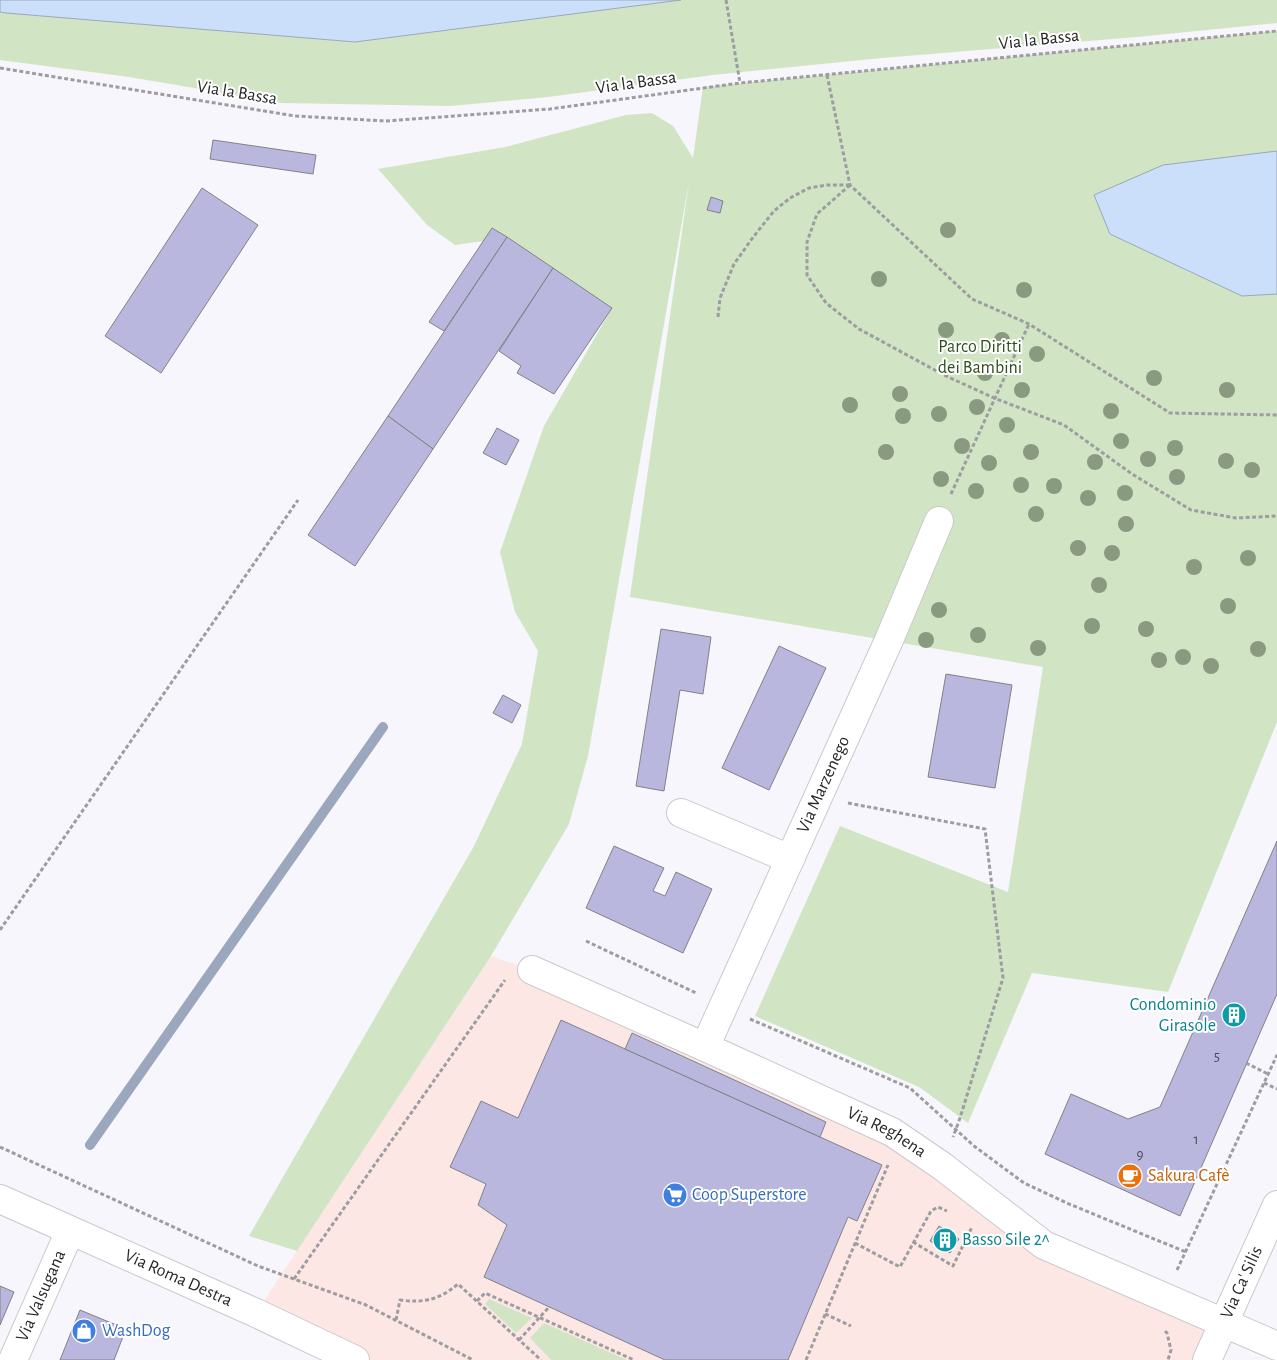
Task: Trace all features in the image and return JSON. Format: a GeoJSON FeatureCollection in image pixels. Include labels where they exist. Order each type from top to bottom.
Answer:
{"type":"FeatureCollection","features":[{"type":"Feature","properties":{"kind":"street","name":"Via Marzenego"},"geometry":{"type":"LineString","coordinates":[[705,1047],[888,640],[943,512]]}},
{"type":"Feature","properties":{"kind":"street"},"geometry":{"type":"LineString","coordinates":[[681,813],[790,859]]}},
{"type":"Feature","properties":{"kind":"street","name":"Via Reghena"},"geometry":{"type":"LineString","coordinates":[[532,970],[892,1132],[942,1166],[1044,1244],[1277,1346]]}},
{"type":"Feature","properties":{"kind":"street","name":"Via Roma Destra"},"geometry":{"type":"LineString","coordinates":[[0,1199],[256,1313],[355,1360]]}},
{"type":"Feature","properties":{"kind":"street","name":"Via Ca' Silis"},"geometry":{"type":"LineString","coordinates":[[1207,1360],[1277,1205]]}},
{"type":"Feature","properties":{"kind":"street","name":"Via Valsugana"},"geometry":{"type":"LineString","coordinates":[[13,1360],[70,1231]]}},
{"type":"Feature","properties":{"kind":"path"},"geometry":{"type":"LineString","coordinates":[[726,0],[740,83]]}},
{"type":"Feature","properties":{"kind":"path","name":"Via la Bassa"},"geometry":{"type":"LineString","coordinates":[[0,68],[295,116],[386,121],[550,109],[740,83],[1277,31]]}},
{"type":"Feature","properties":{"kind":"path"},"geometry":{"type":"LineString","coordinates":[[827,75],[850,185],[972,299],[1029,324],[1170,413],[1277,415]]}},
{"type":"Feature","properties":{"kind":"path"},"geometry":{"type":"LineString","coordinates":[[718,318],[720,298],[734,264],[774,211],[790,198],[809,188],[826,185],[850,185]]}},
{"type":"Feature","properties":{"kind":"path"},"geometry":{"type":"LineString","coordinates":[[850,185],[817,214],[807,242],[807,275],[826,303],[858,329],[944,375],[994,398],[1064,425],[1132,474],[1191,510],[1236,518],[1277,516]]}},
{"type":"Feature","properties":{"kind":"path"},"geometry":{"type":"LineString","coordinates":[[943,512],[1029,324]]}},
{"type":"Feature","properties":{"kind":"path"},"geometry":{"type":"LineString","coordinates":[[0,930],[298,500]]}},
{"type":"Feature","properties":{"kind":"path"},"geometry":{"type":"LineString","coordinates":[[818,797],[985,829],[1003,978],[956,1129],[942,1166]]}},
{"type":"Feature","properties":{"kind":"path"},"geometry":{"type":"LineString","coordinates":[[586,941],[724,1006]]}},
{"type":"Feature","properties":{"kind":"path"},"geometry":{"type":"LineString","coordinates":[[294,1279],[509,974],[532,970]]}},
{"type":"Feature","properties":{"kind":"path"},"geometry":{"type":"LineString","coordinates":[[749,1018],[910,1088],[974,1146],[1024,1184],[1186,1252]]}},
{"type":"Feature","properties":{"kind":"path"},"geometry":{"type":"LineString","coordinates":[[1165,1297],[1277,1055]]}},
{"type":"Feature","properties":{"kind":"path"},"geometry":{"type":"LineString","coordinates":[[1246,1063],[1268,1074]]}},
{"type":"Feature","properties":{"kind":"path"},"geometry":{"type":"LineString","coordinates":[[1264,1083],[1277,1089]]}},
{"type":"Feature","properties":{"kind":"path"},"geometry":{"type":"LineString","coordinates":[[0,1147],[258,1266],[366,1305],[472,1360]]}},
{"type":"Feature","properties":{"kind":"path"},"geometry":{"type":"LineString","coordinates":[[806,1360],[891,1158]]}},
{"type":"Feature","properties":{"kind":"path"},"geometry":{"type":"LineString","coordinates":[[855,1243],[900,1267],[931,1211],[938,1207]]}},
{"type":"Feature","properties":{"kind":"path"},"geometry":{"type":"LineString","coordinates":[[913,1242],[953,1266],[972,1226]]}},
{"type":"Feature","properties":{"kind":"path"},"geometry":{"type":"LineString","coordinates":[[396,1320],[400,1300],[415,1302],[432,1300],[448,1293],[458,1284],[541,1360]]}},
{"type":"Feature","properties":{"kind":"path"},"geometry":{"type":"LineString","coordinates":[[477,1301],[485,1293],[634,1360]]}},
{"type":"Feature","properties":{"kind":"path"},"geometry":{"type":"LineString","coordinates":[[519,1340],[549,1307]]}},
{"type":"Feature","properties":{"kind":"path"},"geometry":{"type":"LineString","coordinates":[[825,1314],[851,1326]]}},
{"type":"Feature","properties":{"kind":"path"},"geometry":{"type":"LineString","coordinates":[[1161,1326],[1167,1333],[1171,1350],[1168,1360]]}},
{"type":"Feature","properties":{"kind":"shaded area"},"geometry":{"type":"Polygon","coordinates":[[[491,956],[532,970],[892,1132],[1044,1245],[1225,1323],[1207,1360],[355,1360],[256,1313],[491,956]]]}},
{"type":"Feature","properties":{"kind":"green space"},"geometry":{"type":"Polygon","coordinates":[[[681,0],[1277,0],[1277,23],[1137,37],[882,58],[713,75],[548,97],[451,106],[282,103],[129,77],[0,60],[0,12],[355,42],[681,0]]]}},
{"type":"Feature","properties":{"kind":"green space","name":"Parco Diritti dei Bambini"},"geometry":{"type":"Polygon","coordinates":[[[1277,31],[1277,722],[1168,992],[1032,973],[968,1123],[919,1087],[755,1016],[840,826],[1008,892],[1043,667],[630,597],[689,182],[588,756],[569,824],[491,956],[297,1251],[249,1236],[474,846],[522,744],[538,651],[515,612],[500,552],[544,426],[612,308],[493,228],[484,241],[455,245],[427,225],[378,169],[505,147],[626,115],[652,113],[673,126],[693,158],[703,87],[1277,31]]]}},
{"type":"Feature","properties":{"kind":"green space"},"geometry":{"type":"Polygon","coordinates":[[[489,1299],[532,1318],[516,1333],[485,1304],[489,1299]]]}},
{"type":"Feature","properties":{"kind":"green space"},"geometry":{"type":"Polygon","coordinates":[[[544,1323],[627,1360],[551,1360],[530,1338],[544,1323]]]}},
{"type":"Feature","properties":{"kind":"water"},"geometry":{"type":"Polygon","coordinates":[[[0,0],[681,0],[355,42],[6,13],[0,12],[0,0]]]}},
{"type":"Feature","properties":{"kind":"water"},"geometry":{"type":"Polygon","coordinates":[[[1277,151],[1277,294],[1242,296],[1110,234],[1094,195],[1163,165],[1277,151]]]}},
{"type":"Feature","properties":{"kind":"building"},"geometry":{"type":"Polygon","coordinates":[[[213,140],[316,155],[313,174],[210,159],[213,140]]]}},
{"type":"Feature","properties":{"kind":"building"},"geometry":{"type":"Polygon","coordinates":[[[202,188],[258,225],[161,373],[105,336],[202,188]]]}},
{"type":"Feature","properties":{"kind":"building"},"geometry":{"type":"Polygon","coordinates":[[[711,197],[723,201],[720,213],[707,210],[711,197]]]}},
{"type":"Feature","properties":{"kind":"building"},"geometry":{"type":"Polygon","coordinates":[[[492,228],[507,237],[444,331],[429,322],[492,228]]]}},
{"type":"Feature","properties":{"kind":"building"},"geometry":{"type":"Polygon","coordinates":[[[507,237],[553,268],[433,449],[388,416],[507,237]]]}},
{"type":"Feature","properties":{"kind":"building"},"geometry":{"type":"Polygon","coordinates":[[[553,268],[612,308],[554,394],[517,373],[521,366],[499,351],[553,268]]]}},
{"type":"Feature","properties":{"kind":"building"},"geometry":{"type":"Polygon","coordinates":[[[388,416],[433,449],[355,566],[308,535],[388,416]]]}},
{"type":"Feature","properties":{"kind":"building"},"geometry":{"type":"Polygon","coordinates":[[[497,428],[519,440],[506,465],[483,453],[497,428]]]}},
{"type":"Feature","properties":{"kind":"building"},"geometry":{"type":"Polygon","coordinates":[[[661,629],[711,637],[703,694],[680,690],[664,791],[636,786],[661,629]]]}},
{"type":"Feature","properties":{"kind":"building"},"geometry":{"type":"Polygon","coordinates":[[[779,646],[826,668],[769,790],[722,768],[779,646]]]}},
{"type":"Feature","properties":{"kind":"building"},"geometry":{"type":"Polygon","coordinates":[[[946,674],[1012,685],[995,788],[928,777],[946,674]]]}},
{"type":"Feature","properties":{"kind":"building"},"geometry":{"type":"Polygon","coordinates":[[[503,695],[521,705],[512,723],[493,713],[503,695]]]}},
{"type":"Feature","properties":{"kind":"building","name":"Condominio Girasole"},"geometry":{"type":"Polygon","coordinates":[[[1277,841],[1277,994],[1180,1216],[1045,1154],[1071,1094],[1128,1119],[1160,1107],[1277,841]]]}},
{"type":"Feature","properties":{"kind":"building"},"geometry":{"type":"Polygon","coordinates":[[[614,846],[664,868],[653,891],[665,896],[676,872],[712,889],[683,953],[586,908],[614,846]]]}},
{"type":"Feature","properties":{"kind":"building","name":"Coop Superstore"},"geometry":{"type":"Polygon","coordinates":[[[561,1020],[882,1165],[857,1221],[848,1217],[788,1360],[665,1360],[484,1277],[507,1225],[478,1205],[486,1184],[450,1167],[481,1101],[518,1118],[561,1020]]]}},
{"type":"Feature","properties":{"kind":"building"},"geometry":{"type":"Polygon","coordinates":[[[632,1033],[826,1122],[820,1137],[625,1049],[632,1033]]]}},
{"type":"Feature","properties":{"kind":"building","name":"Basso Sile 2^"},"geometry":{"type":"Polygon","coordinates":[[[939,1226],[959,1239],[950,1253],[930,1241],[939,1226]]]}},
{"type":"Feature","properties":{"kind":"building"},"geometry":{"type":"Polygon","coordinates":[[[0,1286],[14,1292],[0,1325],[0,1286]]]}},
{"type":"Feature","properties":{"kind":"building"},"geometry":{"type":"Polygon","coordinates":[[[80,1310],[126,1329],[114,1360],[60,1360],[80,1310]]]}},
{"type":"Feature","properties":{"kind":"waterway"},"geometry":{"type":"LineString","coordinates":[[90,1145],[383,727]]}},
{"type":"Feature","properties":{"kind":"place","name":"Condominio Girasole"},"geometry":{"type":"Point","coordinates":[1234,1015]}},
{"type":"Feature","properties":{"kind":"place","name":"Sakura Cafè"},"geometry":{"type":"Point","coordinates":[1130,1176]}},
{"type":"Feature","properties":{"kind":"place","name":"Coop Superstore"},"geometry":{"type":"Point","coordinates":[675,1195]}},
{"type":"Feature","properties":{"kind":"place","name":"Basso Sile 2^"},"geometry":{"type":"Point","coordinates":[945,1240]}},
{"type":"Feature","properties":{"kind":"place","name":"WashDog"},"geometry":{"type":"Point","coordinates":[84,1331]}}]}
